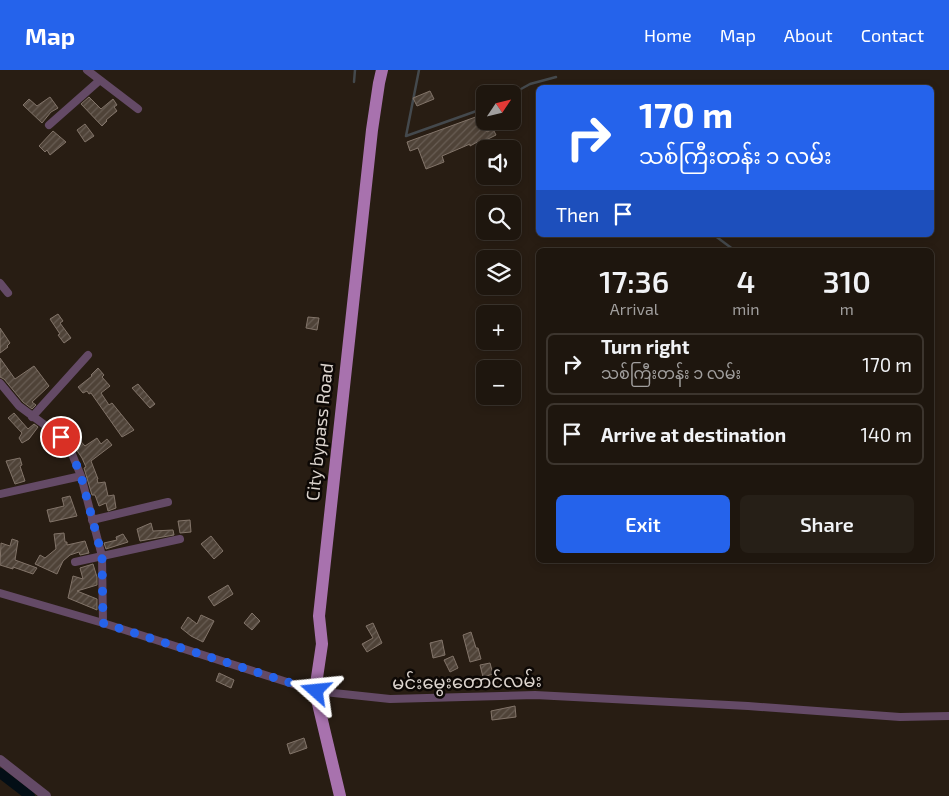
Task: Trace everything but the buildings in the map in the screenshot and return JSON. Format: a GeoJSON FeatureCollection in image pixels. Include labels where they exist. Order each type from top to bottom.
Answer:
{"type":"FeatureCollection","features":[{"type":"Feature","properties":{"kind":"main road","name":"City bypass Road"},"geometry":{"type":"LineString","coordinates":[[340,796],[316,691],[322,644],[319,616],[324,555],[372,130],[382,70]]}},
{"type":"Feature","properties":{"kind":"street"},"geometry":{"type":"LineString","coordinates":[[87,70],[138,109]]}},
{"type":"Feature","properties":{"kind":"street"},"geometry":{"type":"LineString","coordinates":[[49,125],[100,80]]}},
{"type":"Feature","properties":{"kind":"street"},"geometry":{"type":"LineString","coordinates":[[0,283],[8,293]]}},
{"type":"Feature","properties":{"kind":"street"},"geometry":{"type":"LineString","coordinates":[[32,417],[88,355]]}},
{"type":"Feature","properties":{"kind":"street"},"geometry":{"type":"LineString","coordinates":[[0,383],[19,406],[61,437],[72,454],[81,476],[102,556],[103,623]]}},
{"type":"Feature","properties":{"kind":"street"},"geometry":{"type":"LineString","coordinates":[[0,494],[81,476]]}},
{"type":"Feature","properties":{"kind":"street"},"geometry":{"type":"LineString","coordinates":[[92,520],[168,502]]}},
{"type":"Feature","properties":{"kind":"street"},"geometry":{"type":"LineString","coordinates":[[75,562],[180,539]]}},
{"type":"Feature","properties":{"kind":"street","name":"မင်းမွေးတောင်လမ်း"},"geometry":{"type":"LineString","coordinates":[[0,593],[103,623],[316,691],[390,699],[545,696],[748,706],[900,717],[949,716]]}},
{"type":"Feature","properties":{"kind":"street"},"geometry":{"type":"LineString","coordinates":[[0,760],[46,796]]}},
{"type":"Feature","properties":{"kind":"waterway"},"geometry":{"type":"LineString","coordinates":[[354,82],[355,70]]}},
{"type":"Feature","properties":{"kind":"waterway"},"geometry":{"type":"LineString","coordinates":[[419,70],[406,136],[476,111]]}},
{"type":"Feature","properties":{"kind":"waterway"},"geometry":{"type":"LineString","coordinates":[[521,89],[530,84],[556,77]]}},
{"type":"Feature","properties":{"kind":"waterway"},"geometry":{"type":"LineString","coordinates":[[717,237],[731,248]]}},
{"type":"Feature","properties":{"kind":"waterway"},"geometry":{"type":"LineString","coordinates":[[0,773],[30,796]]}},
{"type":"Feature","properties":{"kind":"route"},"geometry":{"type":"LineString","coordinates":[[61,437],[72,454],[81,476],[102,556],[103,623],[316,691]]}}]}
